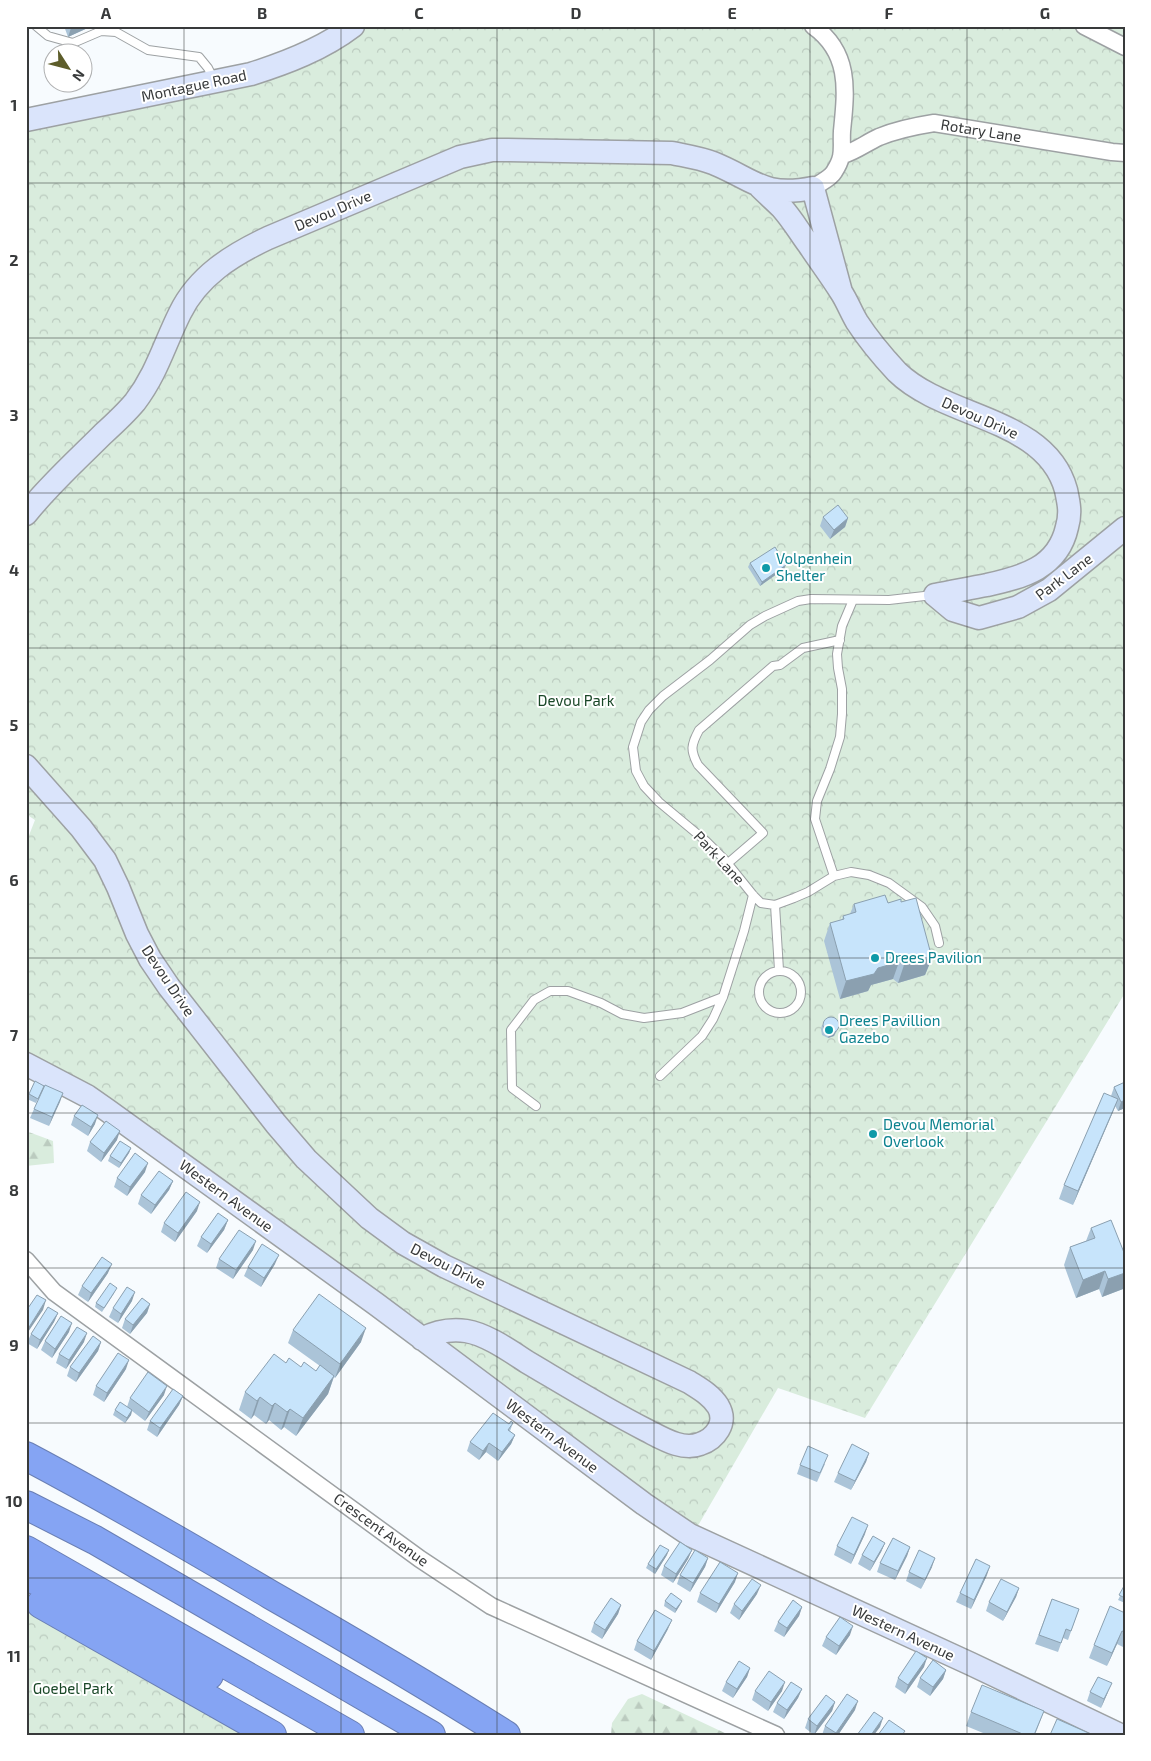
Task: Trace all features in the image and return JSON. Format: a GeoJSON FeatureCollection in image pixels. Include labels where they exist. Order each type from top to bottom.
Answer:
{"type":"FeatureCollection","features":[{"type":"Feature","properties":{"kind":"highway"},"geometry":{"type":"LineString","coordinates":[[26,1456],[141,1519],[428,1686],[506,1735]]}},
{"type":"Feature","properties":{"kind":"highway"},"geometry":{"type":"LineString","coordinates":[[26,1505],[96,1540],[431,1735]]}},
{"type":"Feature","properties":{"kind":"highway"},"geometry":{"type":"LineString","coordinates":[[26,1550],[350,1735]]}},
{"type":"Feature","properties":{"kind":"highway"},"geometry":{"type":"LineString","coordinates":[[26,1575],[279,1714],[336,1735]]}},
{"type":"Feature","properties":{"kind":"highway"},"geometry":{"type":"LineString","coordinates":[[26,1596],[272,1735]]}},
{"type":"Feature","properties":{"kind":"highway"},"geometry":{"type":"LineString","coordinates":[[428,1686],[526,1735]]}},
{"type":"Feature","properties":{"kind":"street","name":"Montague Road"},"geometry":{"type":"LineString","coordinates":[[26,120],[251,74],[281,65],[326,44],[353,26]]}},
{"type":"Feature","properties":{"kind":"street"},"geometry":{"type":"LineString","coordinates":[[813,26],[833,46],[843,69],[845,84],[842,134],[843,155],[833,174],[813,188]]}},
{"type":"Feature","properties":{"kind":"street"},"geometry":{"type":"LineString","coordinates":[[1084,26],[1125,47]]}},
{"type":"Feature","properties":{"kind":"street","name":"Rotary Lane"},"geometry":{"type":"LineString","coordinates":[[843,155],[854,152],[881,136],[913,126],[934,123],[1125,153]]}},
{"type":"Feature","properties":{"kind":"street","name":"Devou Drive"},"geometry":{"type":"LineString","coordinates":[[26,514],[41,495],[136,401],[154,374],[180,312],[199,285],[219,265],[246,248],[268,238],[460,157],[492,150],[672,153],[691,156],[713,163],[759,186],[780,192],[813,188],[841,292]]}},
{"type":"Feature","properties":{"kind":"street","name":"Devou Drive"},"geometry":{"type":"LineString","coordinates":[[759,186],[783,209],[841,292],[857,322],[879,350],[905,378],[932,396],[1018,434],[1044,453],[1064,483],[1070,506],[1070,518],[1061,546],[1045,564],[1034,571],[1016,578],[935,595]]}},
{"type":"Feature","properties":{"kind":"street","name":"Park Lane"},"geometry":{"type":"LineString","coordinates":[[935,595],[952,610],[979,618],[1018,608],[1050,590],[1125,528]]}},
{"type":"Feature","properties":{"kind":"street","name":"Devou Drive"},"geometry":{"type":"LineString","coordinates":[[26,766],[81,828],[105,860],[137,934],[150,959],[169,987],[276,1124],[313,1165],[369,1218],[403,1243],[452,1270],[689,1382],[708,1394],[719,1407],[720,1427],[710,1441],[693,1447],[670,1442],[628,1421],[500,1346],[475,1334],[465,1331],[434,1332],[422,1339]]}},
{"type":"Feature","properties":{"kind":"street","name":"Western Avenue"},"geometry":{"type":"LineString","coordinates":[[26,1064],[86,1096],[107,1110],[422,1339],[644,1504],[690,1535],[971,1664],[1120,1735]]}},
{"type":"Feature","properties":{"kind":"street","name":"Crescent Avenue"},"geometry":{"type":"LineString","coordinates":[[26,1260],[54,1292],[475,1597],[776,1735]]}},
{"type":"Feature","properties":{"kind":"lane"},"geometry":{"type":"LineString","coordinates":[[36,26],[48,36],[73,43],[101,31],[116,32],[148,50],[198,58],[208,68],[215,82]]}},
{"type":"Feature","properties":{"kind":"lane","name":"Park Lane"},"geometry":{"type":"LineString","coordinates":[[775,905],[761,903],[707,842],[644,786],[636,771],[633,747],[641,722],[649,710],[663,696],[710,660],[750,625],[798,601],[810,598],[889,600],[935,595]]}},
{"type":"Feature","properties":{"kind":"lane"},"geometry":{"type":"LineString","coordinates":[[834,876],[817,827],[817,801],[840,737],[842,689],[837,654],[842,626],[853,600]]}},
{"type":"Feature","properties":{"kind":"lane"},"geometry":{"type":"LineString","coordinates":[[727,864],[763,833],[698,765],[692,754],[693,742],[699,730],[773,666],[780,665],[803,648],[840,640]]}},
{"type":"Feature","properties":{"kind":"lane"},"geometry":{"type":"LineString","coordinates":[[779,970],[775,905],[808,892],[834,876],[852,872],[869,875],[889,883],[922,907],[935,926],[939,943]]}},
{"type":"Feature","properties":{"kind":"lane"},"geometry":{"type":"LineString","coordinates":[[660,1076],[702,1036],[713,1020],[723,996],[744,931],[753,895]]}},
{"type":"Feature","properties":{"kind":"lane"},"geometry":{"type":"LineString","coordinates":[[779,970],[786,971],[797,979],[801,992],[796,1005],[784,1012],[777,1013],[765,1007],[758,995],[761,981],[766,976],[779,970]]}},
{"type":"Feature","properties":{"kind":"lane"},"geometry":{"type":"LineString","coordinates":[[536,1106],[512,1088],[511,1057],[511,1030],[534,1000],[550,992],[568,992],[601,1003],[622,1014],[644,1018],[682,1013],[723,996]]}},
{"type":"Feature","properties":{"kind":"green space","name":"Devou Park"},"geometry":{"type":"Polygon","coordinates":[[[353,26],[1125,26],[1125,993],[865,1418],[778,1388],[692,1536],[26,1064],[26,843],[35,820],[26,814],[26,120],[251,74],[353,26]]]}},
{"type":"Feature","properties":{"kind":"green space"},"geometry":{"type":"Polygon","coordinates":[[[26,1131],[53,1141],[54,1163],[26,1166],[26,1131]]]}},
{"type":"Feature","properties":{"kind":"green space","name":"Goebel Park"},"geometry":{"type":"Polygon","coordinates":[[[26,1608],[216,1719],[245,1735],[26,1735],[26,1608]]]}},
{"type":"Feature","properties":{"kind":"green space"},"geometry":{"type":"Polygon","coordinates":[[[642,1694],[729,1735],[611,1735],[612,1723],[628,1699],[642,1694]]]}},
{"type":"Feature","properties":{"kind":"building"},"geometry":{"type":"Polygon","coordinates":[[[838,505],[848,518],[834,530],[823,517],[838,505]]]}},
{"type":"Feature","properties":{"kind":"building","name":"Volpenhein Shelter"},"geometry":{"type":"Polygon","coordinates":[[[775,547],[786,565],[762,582],[750,563],[775,547]]]}},
{"type":"Feature","properties":{"kind":"building","name":"Drees Pavilion"},"geometry":{"type":"Polygon","coordinates":[[[885,895],[888,903],[901,899],[901,902],[916,898],[932,958],[904,965],[899,962],[878,968],[874,974],[846,981],[830,923],[844,919],[843,916],[856,912],[854,904],[885,895]]]}},
{"type":"Feature","properties":{"kind":"building"},"geometry":{"type":"Polygon","coordinates":[[[831,1017],[839,1025],[831,1033],[823,1025],[831,1017]]]}},
{"type":"Feature","properties":{"kind":"building"},"geometry":{"type":"Polygon","coordinates":[[[35,1081],[44,1086],[38,1099],[29,1094],[35,1081]]]}},
{"type":"Feature","properties":{"kind":"building"},"geometry":{"type":"Polygon","coordinates":[[[1125,1082],[1125,1100],[1121,1102],[1114,1087],[1125,1082]]]}},
{"type":"Feature","properties":{"kind":"building"},"geometry":{"type":"Polygon","coordinates":[[[45,1085],[63,1093],[52,1117],[34,1109],[45,1085]]]}},
{"type":"Feature","properties":{"kind":"building"},"geometry":{"type":"Polygon","coordinates":[[[1104,1093],[1118,1099],[1078,1191],[1064,1185],[1104,1093]]]}},
{"type":"Feature","properties":{"kind":"building"},"geometry":{"type":"Polygon","coordinates":[[[82,1105],[98,1115],[91,1127],[74,1116],[82,1105]]]}},
{"type":"Feature","properties":{"kind":"building"},"geometry":{"type":"Polygon","coordinates":[[[106,1121],[120,1131],[104,1153],[90,1142],[106,1121]]]}},
{"type":"Feature","properties":{"kind":"building"},"geometry":{"type":"Polygon","coordinates":[[[120,1141],[131,1148],[121,1163],[110,1156],[120,1141]]]}},
{"type":"Feature","properties":{"kind":"building"},"geometry":{"type":"Polygon","coordinates":[[[135,1153],[148,1163],[130,1187],[117,1178],[135,1153]]]}},
{"type":"Feature","properties":{"kind":"building"},"geometry":{"type":"Polygon","coordinates":[[[159,1171],[173,1181],[155,1205],[141,1195],[159,1171]]]}},
{"type":"Feature","properties":{"kind":"building"},"geometry":{"type":"Polygon","coordinates":[[[186,1192],[200,1202],[178,1233],[164,1223],[186,1192]]]}},
{"type":"Feature","properties":{"kind":"building"},"geometry":{"type":"Polygon","coordinates":[[[218,1213],[228,1220],[211,1244],[201,1237],[218,1213]]]}},
{"type":"Feature","properties":{"kind":"building"},"geometry":{"type":"Polygon","coordinates":[[[1111,1220],[1125,1255],[1125,1273],[1108,1279],[1105,1271],[1083,1280],[1070,1247],[1095,1238],[1091,1228],[1111,1220]]]}},
{"type":"Feature","properties":{"kind":"building"},"geometry":{"type":"Polygon","coordinates":[[[239,1230],[256,1241],[236,1270],[219,1259],[239,1230]]]}},
{"type":"Feature","properties":{"kind":"building"},"geometry":{"type":"Polygon","coordinates":[[[262,1244],[279,1255],[264,1278],[248,1267],[262,1244]]]}},
{"type":"Feature","properties":{"kind":"building"},"geometry":{"type":"Polygon","coordinates":[[[102,1257],[112,1264],[91,1293],[82,1286],[102,1257]]]}},
{"type":"Feature","properties":{"kind":"building"},"geometry":{"type":"Polygon","coordinates":[[[110,1283],[117,1288],[104,1308],[96,1303],[110,1283]]]}},
{"type":"Feature","properties":{"kind":"building"},"geometry":{"type":"Polygon","coordinates":[[[127,1287],[135,1292],[121,1314],[113,1308],[127,1287]]]}},
{"type":"Feature","properties":{"kind":"building"},"geometry":{"type":"Polygon","coordinates":[[[319,1294],[366,1328],[340,1364],[293,1330],[319,1294]]]}},
{"type":"Feature","properties":{"kind":"building"},"geometry":{"type":"Polygon","coordinates":[[[37,1295],[46,1300],[26,1332],[26,1311],[37,1295]]]}},
{"type":"Feature","properties":{"kind":"building"},"geometry":{"type":"Polygon","coordinates":[[[142,1298],[150,1304],[133,1325],[125,1319],[142,1298]]]}},
{"type":"Feature","properties":{"kind":"building"},"geometry":{"type":"Polygon","coordinates":[[[48,1307],[58,1313],[40,1340],[31,1334],[48,1307]]]}},
{"type":"Feature","properties":{"kind":"building"},"geometry":{"type":"Polygon","coordinates":[[[61,1316],[72,1323],[55,1349],[45,1341],[61,1316]]]}},
{"type":"Feature","properties":{"kind":"building"},"geometry":{"type":"Polygon","coordinates":[[[77,1327],[87,1333],[69,1360],[59,1354],[77,1327]]]}},
{"type":"Feature","properties":{"kind":"building"},"geometry":{"type":"Polygon","coordinates":[[[93,1336],[101,1342],[79,1373],[70,1367],[93,1336]]]}},
{"type":"Feature","properties":{"kind":"building"},"geometry":{"type":"Polygon","coordinates":[[[118,1353],[129,1360],[107,1393],[96,1386],[118,1353]]]}},
{"type":"Feature","properties":{"kind":"building"},"geometry":{"type":"Polygon","coordinates":[[[274,1354],[286,1363],[289,1358],[301,1367],[304,1362],[316,1371],[320,1365],[334,1376],[303,1418],[290,1409],[287,1412],[275,1403],[272,1406],[260,1397],[257,1401],[245,1392],[274,1354]]]}},
{"type":"Feature","properties":{"kind":"building"},"geometry":{"type":"Polygon","coordinates":[[[148,1372],[167,1386],[149,1412],[130,1398],[148,1372]]]}},
{"type":"Feature","properties":{"kind":"building"},"geometry":{"type":"Polygon","coordinates":[[[173,1389],[183,1396],[160,1428],[150,1421],[173,1389]]]}},
{"type":"Feature","properties":{"kind":"building"},"geometry":{"type":"Polygon","coordinates":[[[120,1402],[132,1410],[127,1418],[115,1410],[120,1402]]]}},
{"type":"Feature","properties":{"kind":"building"},"geometry":{"type":"Polygon","coordinates":[[[493,1413],[509,1424],[511,1421],[513,1423],[508,1430],[515,1435],[502,1452],[489,1443],[483,1451],[470,1442],[493,1413]]]}},
{"type":"Feature","properties":{"kind":"building"},"geometry":{"type":"Polygon","coordinates":[[[852,1444],[869,1453],[855,1481],[838,1473],[852,1444]]]}},
{"type":"Feature","properties":{"kind":"building"},"geometry":{"type":"Polygon","coordinates":[[[808,1446],[828,1455],[820,1473],[800,1465],[808,1446]]]}},
{"type":"Feature","properties":{"kind":"building"},"geometry":{"type":"Polygon","coordinates":[[[852,1517],[868,1525],[854,1555],[837,1546],[852,1517]]]}},
{"type":"Feature","properties":{"kind":"building"},"geometry":{"type":"Polygon","coordinates":[[[873,1536],[885,1543],[874,1562],[862,1555],[873,1536]]]}},
{"type":"Feature","properties":{"kind":"building"},"geometry":{"type":"Polygon","coordinates":[[[893,1538],[910,1547],[898,1571],[880,1563],[893,1538]]]}},
{"type":"Feature","properties":{"kind":"building"},"geometry":{"type":"Polygon","coordinates":[[[680,1542],[692,1550],[676,1574],[664,1566],[680,1542]]]}},
{"type":"Feature","properties":{"kind":"building"},"geometry":{"type":"Polygon","coordinates":[[[660,1545],[669,1550],[656,1569],[648,1564],[660,1545]]]}},
{"type":"Feature","properties":{"kind":"building"},"geometry":{"type":"Polygon","coordinates":[[[695,1550],[708,1558],[693,1583],[680,1575],[695,1550]]]}},
{"type":"Feature","properties":{"kind":"building"},"geometry":{"type":"Polygon","coordinates":[[[919,1550],[935,1558],[925,1580],[909,1572],[919,1550]]]}},
{"type":"Feature","properties":{"kind":"building"},"geometry":{"type":"Polygon","coordinates":[[[976,1559],[990,1566],[974,1600],[960,1593],[976,1559]]]}},
{"type":"Feature","properties":{"kind":"building"},"geometry":{"type":"Polygon","coordinates":[[[720,1562],[738,1573],[719,1604],[700,1593],[720,1562]]]}},
{"type":"Feature","properties":{"kind":"building"},"geometry":{"type":"Polygon","coordinates":[[[752,1579],[761,1585],[742,1611],[734,1604],[752,1579]]]}},
{"type":"Feature","properties":{"kind":"building"},"geometry":{"type":"Polygon","coordinates":[[[1001,1579],[1019,1588],[1007,1612],[989,1602],[1001,1579]]]}},
{"type":"Feature","properties":{"kind":"building"},"geometry":{"type":"Polygon","coordinates":[[[1125,1586],[1125,1598],[1119,1595],[1125,1586]]]}},
{"type":"Feature","properties":{"kind":"building"},"geometry":{"type":"Polygon","coordinates":[[[671,1593],[682,1601],[676,1609],[665,1601],[671,1593]]]}},
{"type":"Feature","properties":{"kind":"building"},"geometry":{"type":"Polygon","coordinates":[[[611,1598],[621,1605],[605,1630],[594,1623],[611,1598]]]}},
{"type":"Feature","properties":{"kind":"building"},"geometry":{"type":"Polygon","coordinates":[[[1052,1599],[1079,1609],[1071,1631],[1066,1629],[1061,1643],[1039,1635],[1052,1599]]]}},
{"type":"Feature","properties":{"kind":"building"},"geometry":{"type":"Polygon","coordinates":[[[793,1600],[802,1607],[787,1628],[778,1622],[793,1600]]]}},
{"type":"Feature","properties":{"kind":"building"},"geometry":{"type":"Polygon","coordinates":[[[1110,1606],[1125,1613],[1125,1632],[1122,1631],[1112,1653],[1094,1645],[1110,1606]]]}},
{"type":"Feature","properties":{"kind":"building"},"geometry":{"type":"Polygon","coordinates":[[[655,1610],[672,1620],[654,1651],[637,1641],[655,1610]]]}},
{"type":"Feature","properties":{"kind":"building"},"geometry":{"type":"Polygon","coordinates":[[[840,1617],[853,1626],[839,1646],[826,1637],[840,1617]]]}},
{"type":"Feature","properties":{"kind":"building"},"geometry":{"type":"Polygon","coordinates":[[[916,1651],[927,1658],[908,1685],[898,1678],[916,1651]]]}},
{"type":"Feature","properties":{"kind":"building"},"geometry":{"type":"Polygon","coordinates":[[[933,1660],[946,1670],[933,1687],[920,1678],[933,1660]]]}},
{"type":"Feature","properties":{"kind":"building"},"geometry":{"type":"Polygon","coordinates":[[[739,1661],[750,1668],[737,1689],[726,1682],[739,1661]]]}},
{"type":"Feature","properties":{"kind":"building"},"geometry":{"type":"Polygon","coordinates":[[[769,1671],[785,1682],[771,1702],[755,1691],[769,1671]]]}},
{"type":"Feature","properties":{"kind":"building"},"geometry":{"type":"Polygon","coordinates":[[[1098,1677],[1112,1683],[1104,1699],[1090,1692],[1098,1677]]]}},
{"type":"Feature","properties":{"kind":"building"},"geometry":{"type":"Polygon","coordinates":[[[791,1682],[802,1689],[787,1710],[777,1703],[791,1682]]]}},
{"type":"Feature","properties":{"kind":"building"},"geometry":{"type":"Polygon","coordinates":[[[982,1685],[1044,1711],[1034,1735],[1025,1735],[971,1712],[982,1685]]]}},
{"type":"Feature","properties":{"kind":"building"},"geometry":{"type":"Polygon","coordinates":[[[847,1694],[858,1701],[836,1733],[825,1726],[847,1694]]]}},
{"type":"Feature","properties":{"kind":"building"},"geometry":{"type":"Polygon","coordinates":[[[826,1695],[835,1702],[817,1726],[808,1719],[826,1695]]]}},
{"type":"Feature","properties":{"kind":"building"},"geometry":{"type":"Polygon","coordinates":[[[874,1712],[883,1718],[871,1735],[857,1735],[874,1712]]]}},
{"type":"Feature","properties":{"kind":"building"},"geometry":{"type":"Polygon","coordinates":[[[1057,1719],[1093,1735],[1050,1735],[1057,1719]]]}},
{"type":"Feature","properties":{"kind":"building"},"geometry":{"type":"Polygon","coordinates":[[[889,1720],[905,1731],[902,1735],[878,1735],[889,1720]]]}},
{"type":"Feature","properties":{"kind":"place","name":"Volpenhein Shelter"},"geometry":{"type":"Point","coordinates":[766,568]}},
{"type":"Feature","properties":{"kind":"place","name":"Drees Pavilion"},"geometry":{"type":"Point","coordinates":[875,958]}},
{"type":"Feature","properties":{"kind":"place","name":"Drees Pavillion Gazebo"},"geometry":{"type":"Point","coordinates":[829,1030]}},
{"type":"Feature","properties":{"kind":"place","name":"Devou Memorial Overlook"},"geometry":{"type":"Point","coordinates":[873,1134]}}]}
